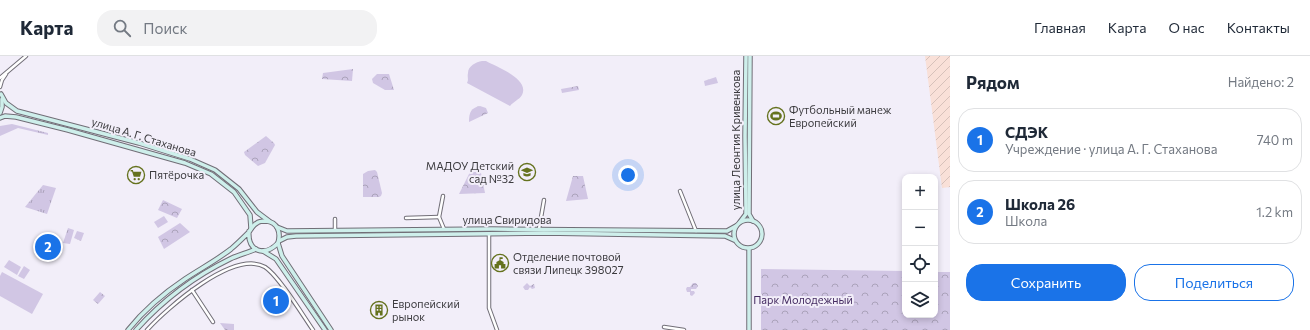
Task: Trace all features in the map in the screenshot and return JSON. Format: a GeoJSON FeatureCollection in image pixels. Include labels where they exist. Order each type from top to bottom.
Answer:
{"type":"FeatureCollection","features":[{"type":"Feature","properties":{"kind":"street"},"geometry":{"type":"LineString","coordinates":[[0,78],[26,56]]}},
{"type":"Feature","properties":{"kind":"street","name":"улица Леонтия Кривенкова"},"geometry":{"type":"LineString","coordinates":[[740,222],[746,214],[746,56]]}},
{"type":"Feature","properties":{"kind":"street","name":"улица Леонтия Кривенкова"},"geometry":{"type":"LineString","coordinates":[[750,56],[749,214],[752,221]]}},
{"type":"Feature","properties":{"kind":"street"},"geometry":{"type":"LineString","coordinates":[[0,113],[2,101],[0,87],[2,80],[8,72]]}},
{"type":"Feature","properties":{"kind":"street","name":"улица А. Г. Стаханова"},"geometry":{"type":"LineString","coordinates":[[0,94],[6,103],[18,111],[190,159],[214,170],[239,189],[257,212],[269,221]]}},
{"type":"Feature","properties":{"kind":"street","name":"улица А. Г. Стаханова"},"geometry":{"type":"LineString","coordinates":[[0,118],[5,116],[16,117],[68,130],[185,163],[211,174],[234,192],[250,215],[250,230]]}},
{"type":"Feature","properties":{"kind":"street"},"geometry":{"type":"LineString","coordinates":[[680,191],[696,231]]}},
{"type":"Feature","properties":{"kind":"street"},"geometry":{"type":"LineString","coordinates":[[443,196],[439,217],[444,229]]}},
{"type":"Feature","properties":{"kind":"street"},"geometry":{"type":"LineString","coordinates":[[539,229],[544,200]]}},
{"type":"Feature","properties":{"kind":"street"},"geometry":{"type":"LineString","coordinates":[[406,218],[439,217]]}},
{"type":"Feature","properties":{"kind":"street"},"geometry":{"type":"LineString","coordinates":[[335,230],[336,219]]}},
{"type":"Feature","properties":{"kind":"street"},"geometry":{"type":"LineString","coordinates":[[748,220],[752,221],[757,223],[761,228],[762,233],[758,244],[748,249],[741,247],[734,240],[734,232],[736,226],[740,222],[748,220]]}},
{"type":"Feature","properties":{"kind":"street"},"geometry":{"type":"LineString","coordinates":[[128,330],[139,317],[162,296],[186,278],[230,250],[257,222],[262,221],[269,221],[277,227],[280,234],[279,242],[282,256],[331,330]]}},
{"type":"Feature","properties":{"kind":"street","name":"улица Свиридова"},"geometry":{"type":"LineString","coordinates":[[277,227],[287,231],[539,229],[727,231],[736,226]]}},
{"type":"Feature","properties":{"kind":"street"},"geometry":{"type":"LineString","coordinates":[[250,230],[248,239],[256,250]]}},
{"type":"Feature","properties":{"kind":"street"},"geometry":{"type":"LineString","coordinates":[[489,234],[490,308],[497,330]]}},
{"type":"Feature","properties":{"kind":"street","name":"улица Свиридова"},"geometry":{"type":"LineString","coordinates":[[279,242],[287,237],[296,236],[489,234],[725,236],[734,240]]}},
{"type":"Feature","properties":{"kind":"street"},"geometry":{"type":"LineString","coordinates":[[136,330],[155,310],[185,286],[230,259],[256,250],[263,251],[274,248],[279,242]]}},
{"type":"Feature","properties":{"kind":"street"},"geometry":{"type":"LineString","coordinates":[[748,249],[748,330]]}},
{"type":"Feature","properties":{"kind":"street"},"geometry":{"type":"LineString","coordinates":[[263,251],[276,259],[325,330]]}},
{"type":"Feature","properties":{"kind":"street"},"geometry":{"type":"LineString","coordinates":[[147,330],[167,310],[192,290],[224,271],[239,265],[255,264],[264,267],[274,274],[313,330]]}},
{"type":"Feature","properties":{"kind":"street"},"geometry":{"type":"LineString","coordinates":[[192,290],[213,322]]}},
{"type":"Feature","properties":{"kind":"street"},"geometry":{"type":"LineString","coordinates":[[664,327],[684,330]]}},
{"type":"Feature","properties":{"kind":"shaded area"},"geometry":{"type":"Polygon","coordinates":[[[925,56],[950,56],[950,187],[942,188],[925,56]]]}},
{"type":"Feature","properties":{"kind":"green space"},"geometry":{"type":"Polygon","coordinates":[[[486,61],[511,74],[521,84],[523,89],[522,95],[510,106],[467,83],[469,68],[475,63],[486,61]]]}},
{"type":"Feature","properties":{"kind":"green space"},"geometry":{"type":"Polygon","coordinates":[[[353,69],[352,81],[322,79],[323,73],[353,69]]]}},
{"type":"Feature","properties":{"kind":"green space"},"geometry":{"type":"Polygon","coordinates":[[[377,74],[389,74],[394,90],[385,90],[373,83],[372,79],[377,74]]]}},
{"type":"Feature","properties":{"kind":"green space"},"geometry":{"type":"Polygon","coordinates":[[[716,77],[718,83],[705,86],[704,81],[716,77]]]}},
{"type":"Feature","properties":{"kind":"green space"},"geometry":{"type":"Polygon","coordinates":[[[578,86],[579,90],[562,93],[561,89],[578,86]]]}},
{"type":"Feature","properties":{"kind":"green space"},"geometry":{"type":"Polygon","coordinates":[[[480,106],[486,108],[488,113],[469,122],[471,111],[480,106]]]}},
{"type":"Feature","properties":{"kind":"green space"},"geometry":{"type":"Polygon","coordinates":[[[12,124],[48,133],[48,135],[18,128],[0,136],[0,126],[12,124]]]}},
{"type":"Feature","properties":{"kind":"green space"},"geometry":{"type":"Polygon","coordinates":[[[266,136],[275,145],[265,163],[258,166],[245,155],[244,152],[266,136]]]}},
{"type":"Feature","properties":{"kind":"green space"},"geometry":{"type":"Polygon","coordinates":[[[375,170],[377,172],[382,193],[381,196],[363,197],[363,174],[368,171],[375,170]]]}},
{"type":"Feature","properties":{"kind":"green space"},"geometry":{"type":"Polygon","coordinates":[[[471,170],[481,173],[485,193],[459,194],[471,170]]]}},
{"type":"Feature","properties":{"kind":"green space"},"geometry":{"type":"Polygon","coordinates":[[[573,176],[583,176],[588,199],[566,201],[573,176]]]}},
{"type":"Feature","properties":{"kind":"green space"},"geometry":{"type":"Polygon","coordinates":[[[43,185],[56,188],[47,214],[25,207],[43,185]]]}},
{"type":"Feature","properties":{"kind":"green space"},"geometry":{"type":"Polygon","coordinates":[[[163,200],[182,209],[177,218],[158,210],[163,200]]]}},
{"type":"Feature","properties":{"kind":"green space"},"geometry":{"type":"Polygon","coordinates":[[[164,216],[168,222],[158,228],[154,222],[164,216]]]}},
{"type":"Feature","properties":{"kind":"green space"},"geometry":{"type":"Polygon","coordinates":[[[180,223],[190,232],[164,249],[158,237],[180,223]]]}},
{"type":"Feature","properties":{"kind":"green space"},"geometry":{"type":"Polygon","coordinates":[[[68,228],[74,230],[70,244],[63,243],[68,228]]]}},
{"type":"Feature","properties":{"kind":"green space"},"geometry":{"type":"Polygon","coordinates":[[[77,231],[84,233],[81,241],[74,238],[77,231]]]}},
{"type":"Feature","properties":{"kind":"green space"},"geometry":{"type":"Polygon","coordinates":[[[9,260],[21,267],[17,275],[4,267],[9,260]]]}},
{"type":"Feature","properties":{"kind":"green space"},"geometry":{"type":"Polygon","coordinates":[[[24,266],[30,270],[24,279],[18,276],[24,266]]]}},
{"type":"Feature","properties":{"kind":"green space","name":"Парк Молодежный"},"geometry":{"type":"Polygon","coordinates":[[[761,269],[902,271],[902,318],[938,318],[938,272],[950,272],[950,330],[761,330],[761,269]]]}},
{"type":"Feature","properties":{"kind":"green space"},"geometry":{"type":"Polygon","coordinates":[[[2,272],[43,294],[32,314],[0,296],[0,276],[2,272]]]}},
{"type":"Feature","properties":{"kind":"green space"},"geometry":{"type":"Polygon","coordinates":[[[527,283],[530,286],[534,284],[535,288],[532,289],[530,287],[528,290],[525,290],[523,287],[527,283]]]}},
{"type":"Feature","properties":{"kind":"green space"},"geometry":{"type":"Polygon","coordinates":[[[693,283],[696,283],[698,286],[696,289],[691,289],[691,291],[694,291],[695,293],[692,296],[686,289],[693,283]]]}},
{"type":"Feature","properties":{"kind":"green space"},"geometry":{"type":"Polygon","coordinates":[[[100,292],[105,296],[98,304],[93,300],[100,292]]]}},
{"type":"Feature","properties":{"kind":"green space"},"geometry":{"type":"Polygon","coordinates":[[[220,323],[234,324],[234,330],[225,330],[220,323]]]}},
{"type":"Feature","properties":{"kind":"place","name":"Футбольный манеж Европейский"},"geometry":{"type":"Point","coordinates":[776,116]}},
{"type":"Feature","properties":{"kind":"place","name":"МАДОУ Детский сад №32"},"geometry":{"type":"Point","coordinates":[527,172]}},
{"type":"Feature","properties":{"kind":"place","name":"Пятёрочка"},"geometry":{"type":"Point","coordinates":[136,175]}},
{"type":"Feature","properties":{"kind":"place","name":"Школа 26"},"geometry":{"type":"Point","coordinates":[48,247]}},
{"type":"Feature","properties":{"kind":"place","name":"Отделение почтовой связи Липецк 398027"},"geometry":{"type":"Point","coordinates":[500,263]}},
{"type":"Feature","properties":{"kind":"place","name":"СДЭК"},"geometry":{"type":"Point","coordinates":[276,301]}},
{"type":"Feature","properties":{"kind":"place","name":"Европейский рынок"},"geometry":{"type":"Point","coordinates":[379,310]}}]}
